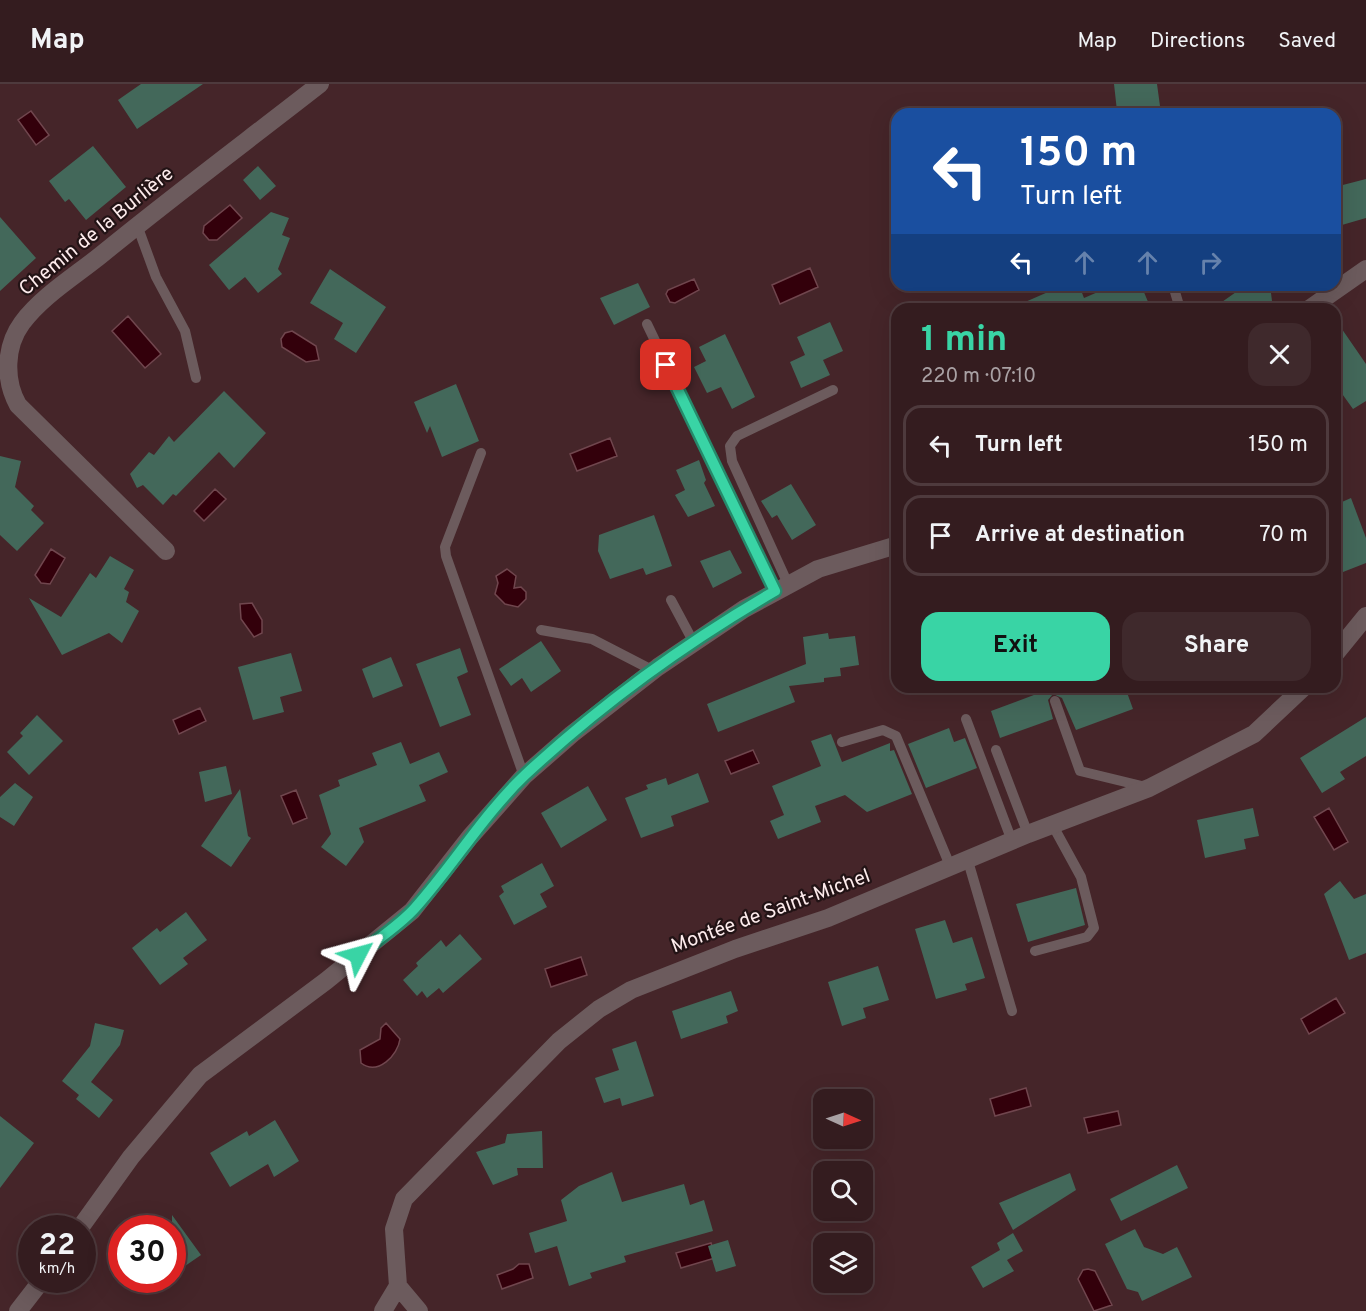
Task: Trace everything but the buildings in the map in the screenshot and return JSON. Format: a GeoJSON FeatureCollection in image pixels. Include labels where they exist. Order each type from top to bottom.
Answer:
{"type":"FeatureCollection","features":[{"type":"Feature","properties":{"kind":"street","name":"Chemin de la Burlière"},"geometry":{"type":"LineString","coordinates":[[166,551],[18,405],[9,385],[10,352],[22,323],[36,308],[137,225],[320,84]]}},
{"type":"Feature","properties":{"kind":"street"},"geometry":{"type":"LineString","coordinates":[[1341,287],[1366,269]]}},
{"type":"Feature","properties":{"kind":"street"},"geometry":{"type":"LineString","coordinates":[[1318,303],[1335,291]]}},
{"type":"Feature","properties":{"kind":"street"},"geometry":{"type":"LineString","coordinates":[[89,1215],[131,1157],[200,1075],[326,981],[412,911],[470,837],[524,776],[572,734],[654,670],[782,588],[818,569],[891,547]]}},
{"type":"Feature","properties":{"kind":"street"},"geometry":{"type":"LineString","coordinates":[[1343,637],[1366,616]]}},
{"type":"Feature","properties":{"kind":"street","name":"Montée de Saint-Michel"},"geometry":{"type":"LineString","coordinates":[[398,1286],[394,1229],[404,1199],[560,1041],[599,1009],[631,990],[670,972],[828,918],[1052,824],[1149,788],[1254,734],[1298,693]]}},
{"type":"Feature","properties":{"kind":"street"},"geometry":{"type":"LineString","coordinates":[[384,1311],[398,1286],[419,1311]]}},
{"type":"Feature","properties":{"kind":"street"},"geometry":{"type":"LineString","coordinates":[[18,1311],[32,1293]]}},
{"type":"Feature","properties":{"kind":"lane"},"geometry":{"type":"LineString","coordinates":[[137,225],[156,277],[185,331],[196,378]]}},
{"type":"Feature","properties":{"kind":"lane"},"geometry":{"type":"LineString","coordinates":[[647,324],[782,588]]}},
{"type":"Feature","properties":{"kind":"lane"},"geometry":{"type":"LineString","coordinates":[[782,588],[732,461],[730,446],[737,436],[833,390]]}},
{"type":"Feature","properties":{"kind":"lane"},"geometry":{"type":"LineString","coordinates":[[481,453],[445,547],[446,556],[524,776]]}},
{"type":"Feature","properties":{"kind":"lane"},"geometry":{"type":"LineString","coordinates":[[671,600],[694,643]]}},
{"type":"Feature","properties":{"kind":"lane"},"geometry":{"type":"LineString","coordinates":[[541,630],[592,639],[654,670]]}},
{"type":"Feature","properties":{"kind":"lane"},"geometry":{"type":"LineString","coordinates":[[1055,701],[1080,771],[1149,788]]}},
{"type":"Feature","properties":{"kind":"lane"},"geometry":{"type":"LineString","coordinates":[[966,719],[1020,837]]}},
{"type":"Feature","properties":{"kind":"lane"},"geometry":{"type":"LineString","coordinates":[[842,742],[882,730],[896,736],[959,864],[1012,1011]]}},
{"type":"Feature","properties":{"kind":"lane"},"geometry":{"type":"LineString","coordinates":[[996,750],[1020,837]]}},
{"type":"Feature","properties":{"kind":"lane"},"geometry":{"type":"LineString","coordinates":[[1035,951],[1087,937],[1094,928],[1081,877],[1052,824]]}},
{"type":"Feature","properties":{"kind":"shaded area"},"geometry":{"type":"Polygon","coordinates":[[[31,111],[49,135],[36,145],[18,120],[31,111]]]}},
{"type":"Feature","properties":{"kind":"shaded area"},"geometry":{"type":"Polygon","coordinates":[[[230,205],[242,218],[217,240],[209,240],[203,233],[204,226],[230,205]]]}},
{"type":"Feature","properties":{"kind":"shaded area"},"geometry":{"type":"Polygon","coordinates":[[[810,268],[818,287],[780,304],[772,285],[810,268]]]}},
{"type":"Feature","properties":{"kind":"shaded area"},"geometry":{"type":"Polygon","coordinates":[[[694,279],[699,290],[675,303],[670,302],[666,294],[668,290],[694,279]]]}},
{"type":"Feature","properties":{"kind":"shaded area"},"geometry":{"type":"Polygon","coordinates":[[[128,316],[161,354],[145,368],[112,331],[128,316]]]}},
{"type":"Feature","properties":{"kind":"shaded area"},"geometry":{"type":"Polygon","coordinates":[[[292,331],[316,346],[319,360],[306,362],[282,347],[281,339],[285,333],[292,331]]]}},
{"type":"Feature","properties":{"kind":"shaded area"},"geometry":{"type":"Polygon","coordinates":[[[610,438],[617,456],[577,471],[570,454],[610,438]]]}},
{"type":"Feature","properties":{"kind":"shaded area"},"geometry":{"type":"Polygon","coordinates":[[[215,489],[226,499],[204,521],[194,511],[215,489]]]}},
{"type":"Feature","properties":{"kind":"shaded area"},"geometry":{"type":"Polygon","coordinates":[[[51,549],[65,558],[50,584],[41,583],[35,575],[51,549]]]}},
{"type":"Feature","properties":{"kind":"shaded area"},"geometry":{"type":"Polygon","coordinates":[[[507,569],[516,576],[514,588],[521,587],[526,592],[526,599],[518,607],[505,604],[495,594],[498,583],[496,576],[507,569]]]}},
{"type":"Feature","properties":{"kind":"shaded area"},"geometry":{"type":"Polygon","coordinates":[[[252,603],[262,620],[262,633],[254,637],[241,619],[240,604],[252,603]]]}},
{"type":"Feature","properties":{"kind":"shaded area"},"geometry":{"type":"Polygon","coordinates":[[[200,708],[206,721],[179,734],[173,720],[200,708]]]}},
{"type":"Feature","properties":{"kind":"shaded area"},"geometry":{"type":"Polygon","coordinates":[[[753,750],[759,763],[731,774],[725,761],[753,750]]]}},
{"type":"Feature","properties":{"kind":"shaded area"},"geometry":{"type":"Polygon","coordinates":[[[296,790],[307,818],[293,824],[281,796],[296,790]]]}},
{"type":"Feature","properties":{"kind":"shaded area"},"geometry":{"type":"Polygon","coordinates":[[[1329,808],[1348,842],[1334,850],[1314,817],[1329,808]]]}},
{"type":"Feature","properties":{"kind":"shaded area"},"geometry":{"type":"Polygon","coordinates":[[[581,957],[587,975],[551,987],[545,969],[581,957]]]}},
{"type":"Feature","properties":{"kind":"shaded area"},"geometry":{"type":"Polygon","coordinates":[[[1336,998],[1345,1013],[1309,1034],[1301,1019],[1336,998]]]}},
{"type":"Feature","properties":{"kind":"shaded area"},"geometry":{"type":"Polygon","coordinates":[[[386,1023],[400,1039],[395,1051],[386,1062],[380,1065],[374,1067],[361,1063],[360,1050],[380,1039],[381,1028],[386,1023]]]}},
{"type":"Feature","properties":{"kind":"shaded area"},"geometry":{"type":"Polygon","coordinates":[[[1026,1088],[1031,1106],[995,1116],[990,1099],[1026,1088]]]}},
{"type":"Feature","properties":{"kind":"shaded area"},"geometry":{"type":"Polygon","coordinates":[[[1118,1111],[1121,1125],[1088,1133],[1084,1118],[1118,1111]]]}},
{"type":"Feature","properties":{"kind":"shaded area"},"geometry":{"type":"Polygon","coordinates":[[[711,1243],[715,1258],[681,1268],[676,1253],[711,1243]]]}},
{"type":"Feature","properties":{"kind":"shaded area"},"geometry":{"type":"Polygon","coordinates":[[[519,1264],[529,1264],[533,1278],[502,1289],[497,1275],[519,1264]]]}},
{"type":"Feature","properties":{"kind":"shaded area"},"geometry":{"type":"Polygon","coordinates":[[[1083,1270],[1095,1271],[1112,1305],[1094,1311],[1078,1279],[1083,1270]]]}},
{"type":"Feature","properties":{"kind":"route"},"geometry":{"type":"LineString","coordinates":[[358,955],[417,906],[470,837],[524,776],[572,734],[658,667],[775,591],[666,365]]}}]}
